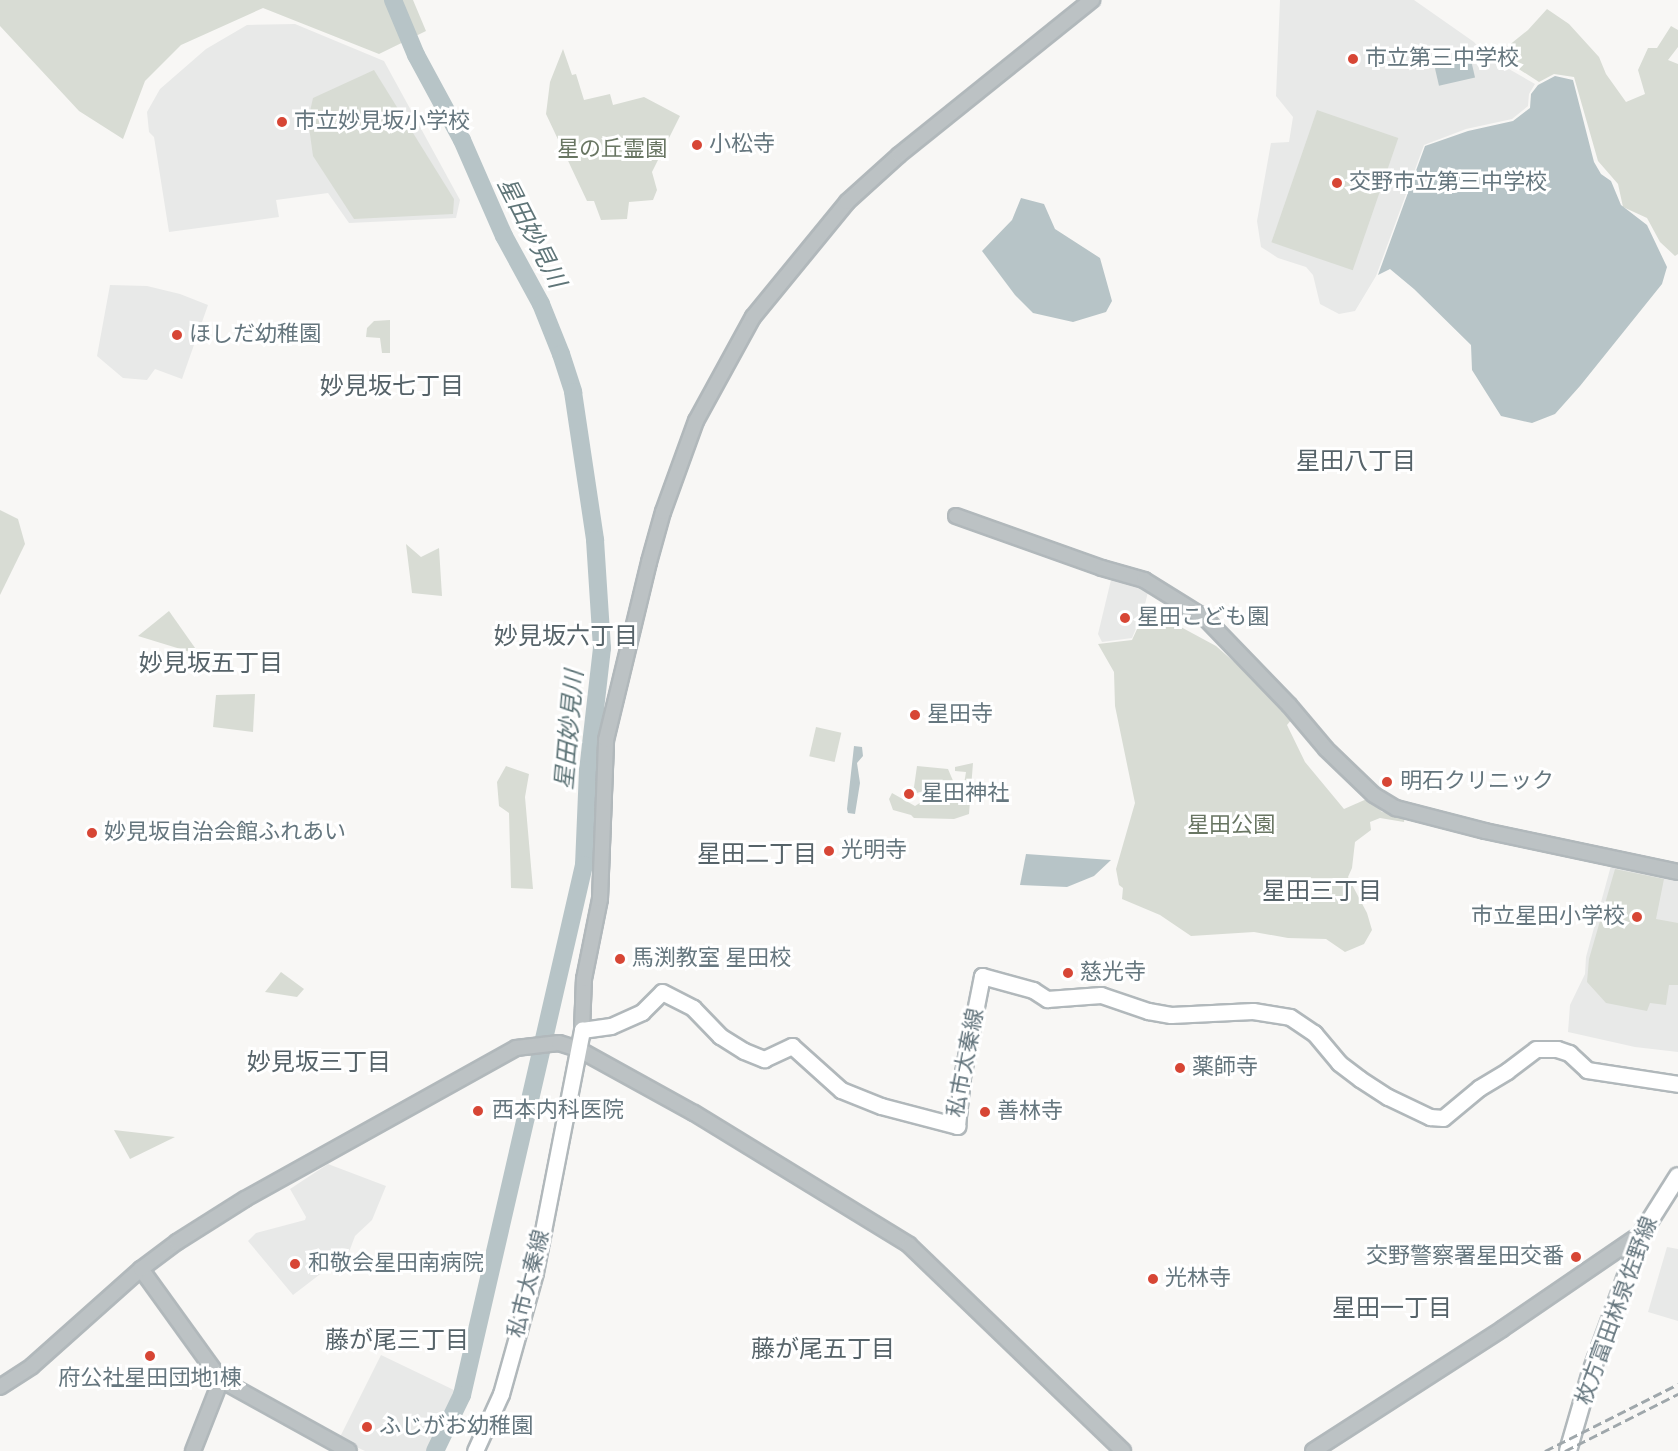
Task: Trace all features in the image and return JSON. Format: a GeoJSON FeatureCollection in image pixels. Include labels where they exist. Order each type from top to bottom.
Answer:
{"type":"FeatureCollection","features":[{"type":"Feature","properties":{"kind":"main road","name":"私市太秦線"},"geometry":{"type":"LineString","coordinates":[[475,1451],[501,1394],[535,1272],[582,1030],[611,1026],[642,1012],[662,992],[693,1008],[720,1036],[744,1052],[764,1059],[792,1046],[841,1090],[881,1106],[957,1126],[962,1077],[982,976],[1032,990],[1047,999],[1101,995],[1148,1011],[1171,1015],[1253,1011],[1290,1017],[1314,1033],[1339,1063],[1360,1079],[1388,1097],[1430,1117],[1443,1118],[1479,1088],[1536,1049],[1557,1049],[1569,1053],[1587,1070],[1678,1084]]}},
{"type":"Feature","properties":{"kind":"main road","name":"枚方富田林泉佐野線"},"geometry":{"type":"LineString","coordinates":[[1568,1451],[1592,1372],[1642,1233],[1678,1176]]}},
{"type":"Feature","properties":{"kind":"street"},"geometry":{"type":"LineString","coordinates":[[582,1030],[584,979],[600,900],[606,740],[663,512],[696,421],[753,317],[847,202],[899,155],[1092,0]]}},
{"type":"Feature","properties":{"kind":"street"},"geometry":{"type":"LineString","coordinates":[[956,516],[1102,568],[1144,580],[1205,618],[1289,705],[1326,749],[1374,795],[1396,808],[1485,831],[1678,872]]}},
{"type":"Feature","properties":{"kind":"street"},"geometry":{"type":"LineString","coordinates":[[0,1387],[32,1366],[141,1269],[177,1242],[255,1193],[516,1048],[560,1043],[578,1049],[694,1113],[909,1245],[1123,1451]]}},
{"type":"Feature","properties":{"kind":"street"},"geometry":{"type":"LineString","coordinates":[[1313,1451],[1502,1329],[1642,1233]]}},
{"type":"Feature","properties":{"kind":"street"},"geometry":{"type":"LineString","coordinates":[[141,1269],[221,1380],[349,1451]]}},
{"type":"Feature","properties":{"kind":"street"},"geometry":{"type":"LineString","coordinates":[[193,1451],[221,1380]]}},
{"type":"Feature","properties":{"kind":"shaded area","name":"交野市立第三中学校"},"geometry":{"type":"Polygon","coordinates":[[[1280,0],[1414,0],[1474,42],[1486,56],[1535,84],[1529,94],[1528,106],[1512,119],[1466,129],[1424,145],[1376,276],[1355,311],[1339,314],[1320,304],[1313,275],[1306,267],[1278,258],[1261,247],[1257,221],[1271,143],[1289,142],[1293,117],[1276,96],[1280,0]]]}},
{"type":"Feature","properties":{"kind":"shaded area","name":"市立妙見坂小学校"},"geometry":{"type":"Polygon","coordinates":[[[295,24],[384,61],[460,200],[456,218],[349,223],[328,193],[276,200],[279,217],[169,232],[154,137],[149,132],[147,112],[160,89],[206,49],[247,25],[295,24]]]}},
{"type":"Feature","properties":{"kind":"shaded area"},"geometry":{"type":"Polygon","coordinates":[[[1471,60],[1475,78],[1439,86],[1435,68],[1471,60]]]}},
{"type":"Feature","properties":{"kind":"shaded area"},"geometry":{"type":"Polygon","coordinates":[[[1555,76],[1573,80],[1594,162],[1601,174],[1611,181],[1621,205],[1647,225],[1667,267],[1662,284],[1580,386],[1555,414],[1532,423],[1501,416],[1472,370],[1471,345],[1414,289],[1390,269],[1378,275],[1425,146],[1468,131],[1513,121],[1530,108],[1531,94],[1538,85],[1555,76]]]}},
{"type":"Feature","properties":{"kind":"shaded area"},"geometry":{"type":"Polygon","coordinates":[[[1021,198],[1044,204],[1055,229],[1100,258],[1112,301],[1106,312],[1073,322],[1033,313],[1015,295],[982,251],[1012,220],[1021,198]]]}},
{"type":"Feature","properties":{"kind":"shaded area"},"geometry":{"type":"Polygon","coordinates":[[[110,285],[147,286],[180,294],[208,305],[182,379],[155,369],[147,380],[123,378],[97,356],[110,285]]]}},
{"type":"Feature","properties":{"kind":"shaded area"},"geometry":{"type":"Polygon","coordinates":[[[1121,578],[1149,588],[1143,612],[1132,638],[1102,642],[1098,634],[1111,580],[1121,578]]]}},
{"type":"Feature","properties":{"kind":"shaded area"},"geometry":{"type":"Polygon","coordinates":[[[854,746],[862,747],[863,756],[857,763],[860,783],[855,814],[848,813],[847,809],[854,746]]]}},
{"type":"Feature","properties":{"kind":"shaded area"},"geometry":{"type":"Polygon","coordinates":[[[1026,854],[1111,860],[1094,876],[1067,887],[1020,885],[1026,854]]]}},
{"type":"Feature","properties":{"kind":"shaded area","name":"市立星田小学校"},"geometry":{"type":"Polygon","coordinates":[[[1612,862],[1678,877],[1678,1052],[1635,1047],[1568,1032],[1570,1005],[1585,974],[1586,957],[1612,862]]]}},
{"type":"Feature","properties":{"kind":"shaded area"},"geometry":{"type":"Polygon","coordinates":[[[328,1164],[386,1186],[372,1220],[355,1236],[349,1252],[293,1295],[248,1241],[256,1233],[305,1220],[306,1217],[290,1189],[328,1164]]]}},
{"type":"Feature","properties":{"kind":"shaded area"},"geometry":{"type":"Polygon","coordinates":[[[1667,1247],[1678,1249],[1678,1321],[1648,1312],[1667,1247]]]}},
{"type":"Feature","properties":{"kind":"shaded area"},"geometry":{"type":"Polygon","coordinates":[[[381,1355],[456,1391],[429,1451],[365,1451],[339,1439],[381,1355]]]}},
{"type":"Feature","properties":{"kind":"green space"},"geometry":{"type":"Polygon","coordinates":[[[0,0],[413,0],[426,31],[379,54],[263,8],[181,45],[145,81],[123,139],[79,111],[0,26],[0,0]]]}},
{"type":"Feature","properties":{"kind":"green space"},"geometry":{"type":"Polygon","coordinates":[[[1547,9],[1569,24],[1599,57],[1606,74],[1626,102],[1645,94],[1638,70],[1648,48],[1657,48],[1671,26],[1678,30],[1678,47],[1668,60],[1678,64],[1678,254],[1675,256],[1660,242],[1647,218],[1623,207],[1618,184],[1598,161],[1574,77],[1554,74],[1539,82],[1497,55],[1528,30],[1547,9]]]}},
{"type":"Feature","properties":{"kind":"green space","name":"星の丘霊園"},"geometry":{"type":"Polygon","coordinates":[[[563,49],[572,75],[576,74],[584,100],[610,94],[613,105],[644,97],[680,116],[652,172],[657,190],[653,200],[629,202],[627,219],[601,220],[594,201],[587,201],[546,114],[550,82],[563,49]]]}},
{"type":"Feature","properties":{"kind":"green space"},"geometry":{"type":"Polygon","coordinates":[[[374,70],[454,199],[453,214],[354,219],[313,156],[308,120],[313,98],[374,70]]]}},
{"type":"Feature","properties":{"kind":"green space"},"geometry":{"type":"Polygon","coordinates":[[[1317,110],[1398,138],[1353,270],[1271,242],[1317,110]]]}},
{"type":"Feature","properties":{"kind":"green space"},"geometry":{"type":"Polygon","coordinates":[[[390,320],[390,353],[382,353],[380,338],[366,337],[367,328],[374,321],[390,320]]]}},
{"type":"Feature","properties":{"kind":"green space"},"geometry":{"type":"Polygon","coordinates":[[[0,510],[18,519],[25,544],[0,595],[0,510]]]}},
{"type":"Feature","properties":{"kind":"green space"},"geometry":{"type":"Polygon","coordinates":[[[406,544],[421,557],[439,548],[442,596],[412,593],[406,544]]]}},
{"type":"Feature","properties":{"kind":"green space"},"geometry":{"type":"Polygon","coordinates":[[[169,611],[200,655],[138,636],[169,611]]]}},
{"type":"Feature","properties":{"kind":"green space","name":"星田公園"},"geometry":{"type":"Polygon","coordinates":[[[1144,614],[1166,619],[1216,646],[1277,700],[1292,719],[1287,725],[1305,762],[1344,809],[1369,798],[1382,812],[1405,815],[1404,822],[1380,818],[1370,822],[1371,830],[1355,842],[1352,868],[1348,877],[1367,913],[1372,930],[1364,944],[1345,952],[1326,939],[1288,938],[1254,932],[1191,936],[1160,915],[1122,899],[1123,888],[1119,885],[1116,869],[1135,803],[1115,706],[1114,672],[1098,644],[1132,640],[1144,614]]]}},
{"type":"Feature","properties":{"kind":"green space"},"geometry":{"type":"Polygon","coordinates":[[[255,694],[253,732],[213,727],[216,695],[255,694]]]}},
{"type":"Feature","properties":{"kind":"green space"},"geometry":{"type":"Polygon","coordinates":[[[816,727],[841,733],[835,762],[809,756],[816,727]]]}},
{"type":"Feature","properties":{"kind":"green space"},"geometry":{"type":"Polygon","coordinates":[[[973,763],[969,814],[954,819],[914,818],[893,810],[889,799],[892,793],[915,806],[929,797],[926,790],[908,796],[914,787],[917,766],[948,769],[957,790],[963,790],[966,772],[955,771],[955,767],[973,763]]]}},
{"type":"Feature","properties":{"kind":"green space"},"geometry":{"type":"Polygon","coordinates":[[[506,766],[529,774],[525,797],[533,889],[511,888],[509,813],[499,806],[497,782],[506,766]]]}},
{"type":"Feature","properties":{"kind":"green space"},"geometry":{"type":"Polygon","coordinates":[[[1615,869],[1664,879],[1656,919],[1678,923],[1678,985],[1669,985],[1666,1005],[1650,1003],[1647,1011],[1606,1003],[1587,982],[1589,959],[1615,869]]]}},
{"type":"Feature","properties":{"kind":"green space"},"geometry":{"type":"Polygon","coordinates":[[[281,972],[304,989],[297,997],[265,992],[281,972]]]}},
{"type":"Feature","properties":{"kind":"green space"},"geometry":{"type":"Polygon","coordinates":[[[114,1130],[175,1137],[130,1159],[114,1130]]]}},
{"type":"Feature","properties":{"kind":"waterway","name":"星田妙見川"},"geometry":{"type":"LineString","coordinates":[[393,0],[416,55],[462,140],[504,236],[541,304],[561,354],[573,392],[595,540],[602,648],[588,770],[584,865],[462,1395],[435,1451]]}},
{"type":"Feature","properties":{"kind":"railway"},"geometry":{"type":"LineString","coordinates":[[1545,1451],[1678,1384]]}},
{"type":"Feature","properties":{"kind":"railway"},"geometry":{"type":"LineString","coordinates":[[1565,1451],[1678,1394]]}},
{"type":"Feature","properties":{"kind":"place","name":"市立第三中学校"},"geometry":{"type":"Point","coordinates":[1353,59]}},
{"type":"Feature","properties":{"kind":"place","name":"市立妙見坂小学校"},"geometry":{"type":"Point","coordinates":[282,122]}},
{"type":"Feature","properties":{"kind":"place","name":"小松寺"},"geometry":{"type":"Point","coordinates":[697,145]}},
{"type":"Feature","properties":{"kind":"place","name":"交野市立第三中学校"},"geometry":{"type":"Point","coordinates":[1337,183]}},
{"type":"Feature","properties":{"kind":"place","name":"ほしだ幼稚園"},"geometry":{"type":"Point","coordinates":[177,335]}},
{"type":"Feature","properties":{"kind":"place","name":"星田こども園"},"geometry":{"type":"Point","coordinates":[1125,618]}},
{"type":"Feature","properties":{"kind":"place","name":"星田寺"},"geometry":{"type":"Point","coordinates":[915,715]}},
{"type":"Feature","properties":{"kind":"place","name":"明石クリニック"},"geometry":{"type":"Point","coordinates":[1387,782]}},
{"type":"Feature","properties":{"kind":"place","name":"星田神社"},"geometry":{"type":"Point","coordinates":[909,794]}},
{"type":"Feature","properties":{"kind":"place","name":"妙見坂自治会館ふれあい"},"geometry":{"type":"Point","coordinates":[92,833]}},
{"type":"Feature","properties":{"kind":"place","name":"光明寺"},"geometry":{"type":"Point","coordinates":[829,851]}},
{"type":"Feature","properties":{"kind":"place","name":"市立星田小学校"},"geometry":{"type":"Point","coordinates":[1637,917]}},
{"type":"Feature","properties":{"kind":"place","name":"馬渕教室 星田校"},"geometry":{"type":"Point","coordinates":[620,959]}},
{"type":"Feature","properties":{"kind":"place","name":"慈光寺"},"geometry":{"type":"Point","coordinates":[1068,973]}},
{"type":"Feature","properties":{"kind":"place","name":"薬師寺"},"geometry":{"type":"Point","coordinates":[1180,1068]}},
{"type":"Feature","properties":{"kind":"place","name":"西本内科医院"},"geometry":{"type":"Point","coordinates":[478,1111]}},
{"type":"Feature","properties":{"kind":"place","name":"善林寺"},"geometry":{"type":"Point","coordinates":[985,1112]}},
{"type":"Feature","properties":{"kind":"place","name":"交野警察署星田交番"},"geometry":{"type":"Point","coordinates":[1576,1257]}},
{"type":"Feature","properties":{"kind":"place","name":"和敬会星田南病院"},"geometry":{"type":"Point","coordinates":[295,1264]}},
{"type":"Feature","properties":{"kind":"place","name":"光林寺"},"geometry":{"type":"Point","coordinates":[1153,1279]}},
{"type":"Feature","properties":{"kind":"place","name":"府公社星田団地1棟"},"geometry":{"type":"Point","coordinates":[150,1356]}},
{"type":"Feature","properties":{"kind":"place","name":"ふじがお幼稚園"},"geometry":{"type":"Point","coordinates":[367,1427]}},
{"type":"Feature","properties":{"kind":"district","name":"妙見坂七丁目"},"geometry":{"type":"Point","coordinates":[392,387]}},
{"type":"Feature","properties":{"kind":"district","name":"星田八丁目"},"geometry":{"type":"Point","coordinates":[1356,462]}},
{"type":"Feature","properties":{"kind":"district","name":"妙見坂六丁目"},"geometry":{"type":"Point","coordinates":[566,637]}},
{"type":"Feature","properties":{"kind":"district","name":"妙見坂五丁目"},"geometry":{"type":"Point","coordinates":[211,664]}},
{"type":"Feature","properties":{"kind":"district","name":"星田二丁目"},"geometry":{"type":"Point","coordinates":[757,855]}},
{"type":"Feature","properties":{"kind":"district","name":"星田三丁目"},"geometry":{"type":"Point","coordinates":[1322,892]}},
{"type":"Feature","properties":{"kind":"district","name":"妙見坂三丁目"},"geometry":{"type":"Point","coordinates":[319,1063]}},
{"type":"Feature","properties":{"kind":"district","name":"星田一丁目"},"geometry":{"type":"Point","coordinates":[1392,1309]}},
{"type":"Feature","properties":{"kind":"district","name":"藤が尾三丁目"},"geometry":{"type":"Point","coordinates":[397,1341]}},
{"type":"Feature","properties":{"kind":"district","name":"藤が尾五丁目"},"geometry":{"type":"Point","coordinates":[823,1350]}}]}
